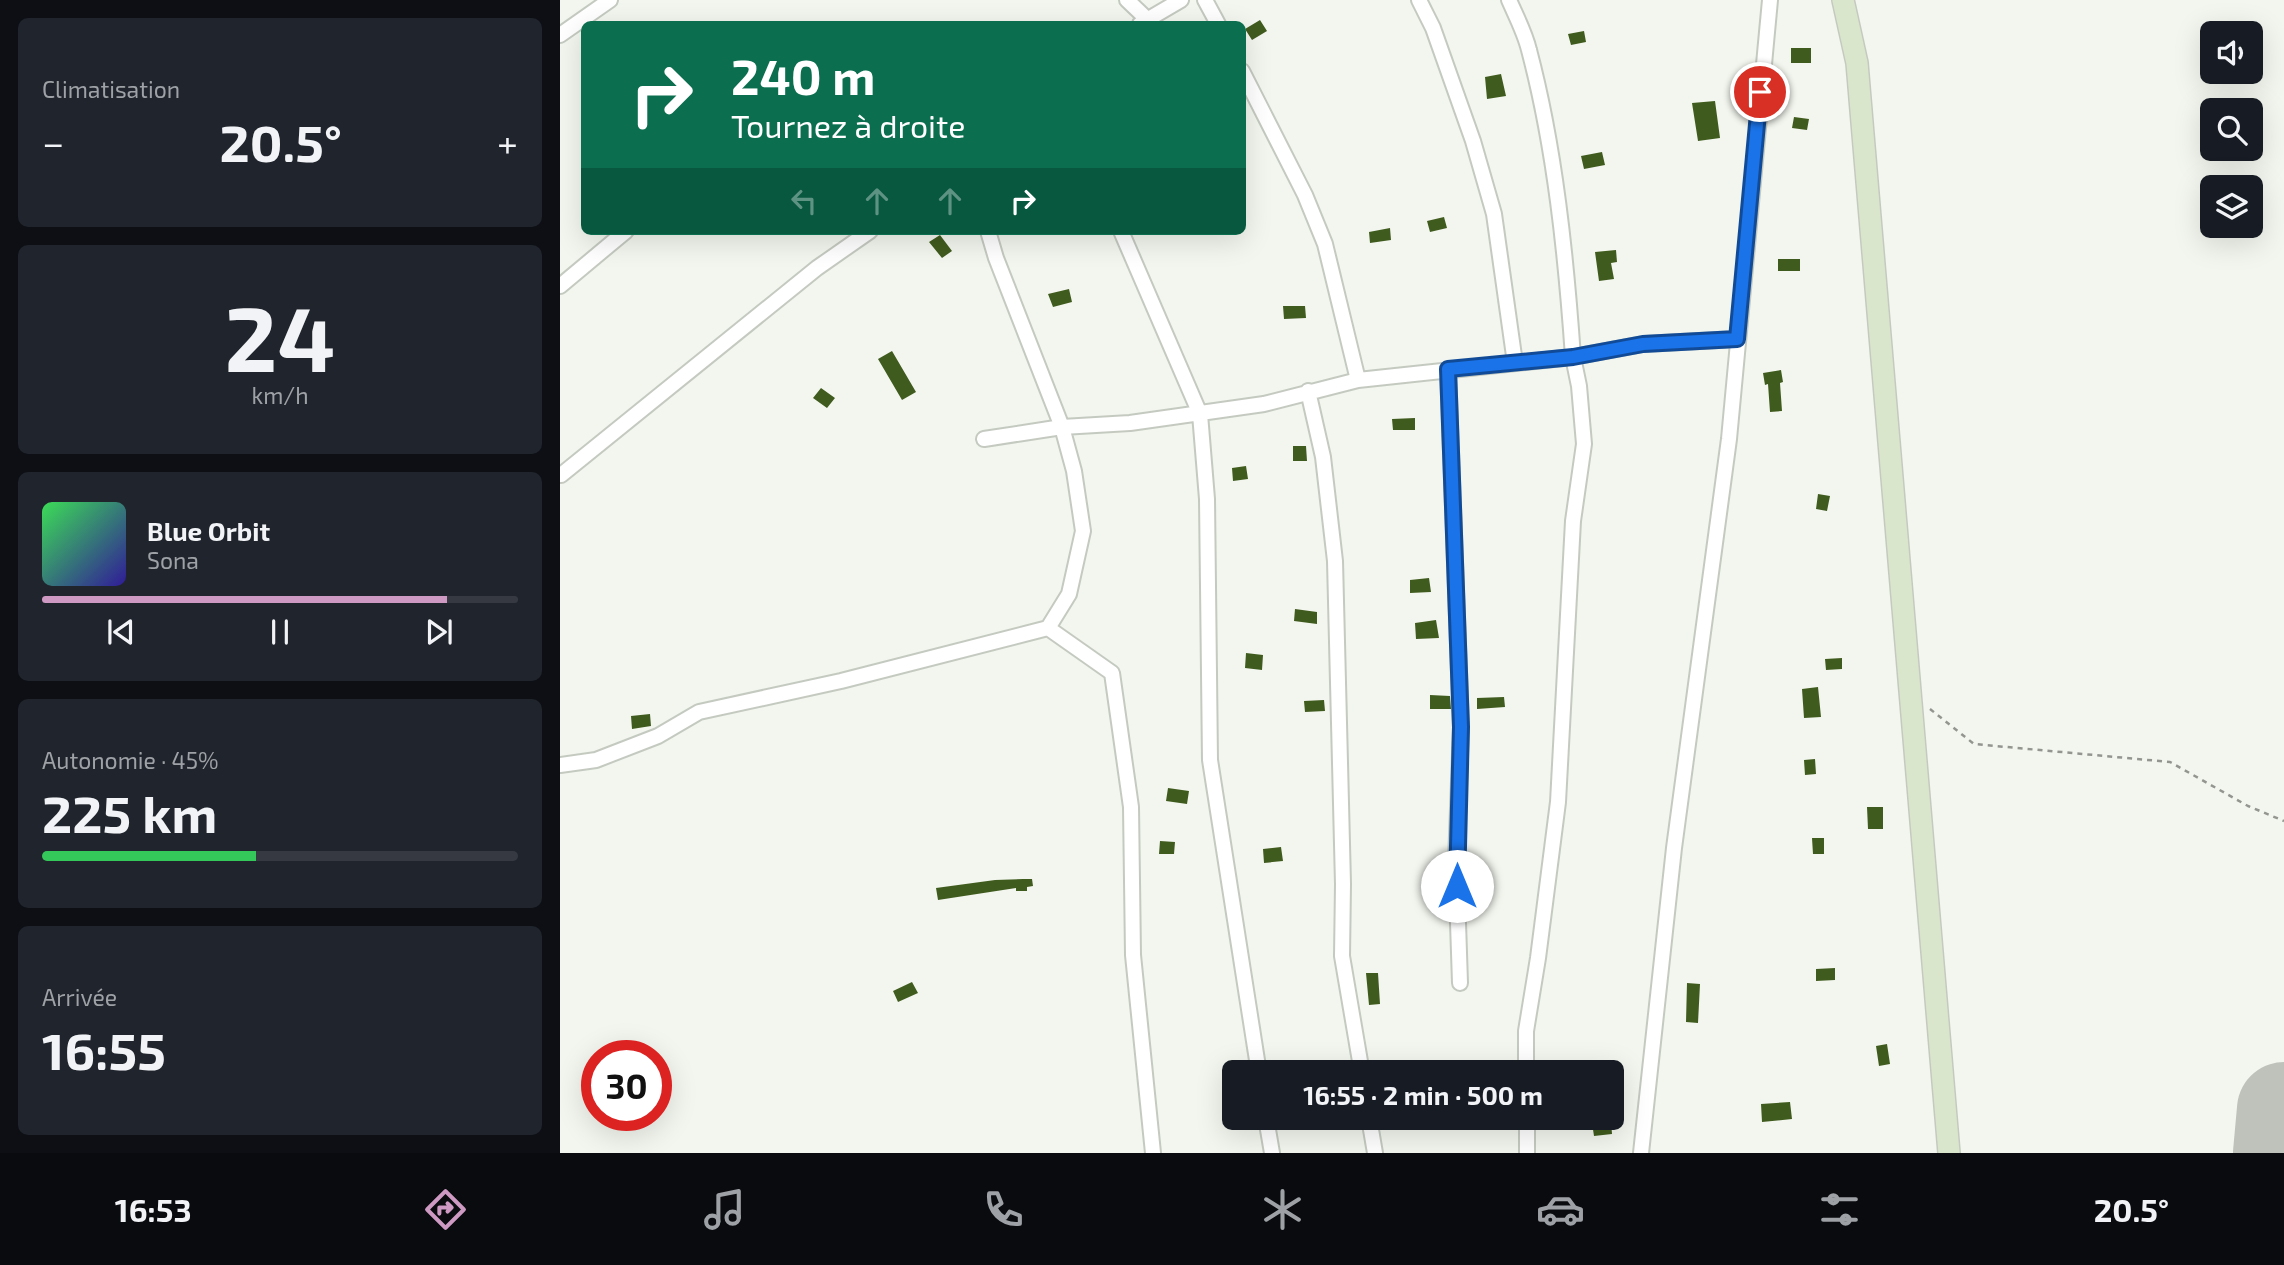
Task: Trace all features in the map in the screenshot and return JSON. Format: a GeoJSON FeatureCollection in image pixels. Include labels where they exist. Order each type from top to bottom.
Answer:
{"type":"FeatureCollection","features":[{"type":"Feature","properties":{"kind":"main road"},"geometry":{"type":"LineString","coordinates":[[1843,0],[1857,63],[1948,1153]]}},
{"type":"Feature","properties":{"kind":"street"},"geometry":{"type":"LineString","coordinates":[[560,34],[610,0]]}},
{"type":"Feature","properties":{"kind":"street"},"geometry":{"type":"LineString","coordinates":[[1127,0],[1143,21]]}},
{"type":"Feature","properties":{"kind":"street"},"geometry":{"type":"LineString","coordinates":[[1146,21],[1181,0]]}},
{"type":"Feature","properties":{"kind":"street"},"geometry":{"type":"LineString","coordinates":[[1205,0],[1216,21]]}},
{"type":"Feature","properties":{"kind":"street"},"geometry":{"type":"LineString","coordinates":[[1419,0],[1433,28],[1473,141],[1494,214],[1515,363]]}},
{"type":"Feature","properties":{"kind":"street"},"geometry":{"type":"LineString","coordinates":[[1509,0],[1529,47],[1543,116],[1566,262],[1573,357],[1579,386],[1584,443],[1573,521],[1558,802],[1526,1031],[1526,1060]]}},
{"type":"Feature","properties":{"kind":"street"},"geometry":{"type":"LineString","coordinates":[[1640,1153],[1674,848],[1729,439],[1770,0]]}},
{"type":"Feature","properties":{"kind":"street"},"geometry":{"type":"LineString","coordinates":[[1246,79],[1305,195],[1325,244],[1357,380]]}},
{"type":"Feature","properties":{"kind":"street"},"geometry":{"type":"LineString","coordinates":[[560,286],[621,235]]}},
{"type":"Feature","properties":{"kind":"street"},"geometry":{"type":"LineString","coordinates":[[561,475],[817,268],[864,235]]}},
{"type":"Feature","properties":{"kind":"street"},"geometry":{"type":"LineString","coordinates":[[560,765],[596,760],[658,736],[699,712],[841,681],[1048,628],[1069,594],[1083,531],[1074,471],[1062,427],[989,235]]}},
{"type":"Feature","properties":{"kind":"street"},"geometry":{"type":"LineString","coordinates":[[1123,235],[1200,414],[1207,499],[1210,760],[1257,1060]]}},
{"type":"Feature","properties":{"kind":"street"},"geometry":{"type":"LineString","coordinates":[[984,439],[1062,427],[1130,424],[1264,404],[1357,380],[1573,357],[1643,344],[1737,339]]}},
{"type":"Feature","properties":{"kind":"street"},"geometry":{"type":"LineString","coordinates":[[1448,369],[1461,727],[1456,862],[1460,982]]}},
{"type":"Feature","properties":{"kind":"street"},"geometry":{"type":"LineString","coordinates":[[1308,391],[1323,457],[1335,561],[1343,884],[1342,956],[1360,1060]]}},
{"type":"Feature","properties":{"kind":"street"},"geometry":{"type":"LineString","coordinates":[[1048,628],[1112,673],[1131,807],[1133,955],[1153,1153]]}},
{"type":"Feature","properties":{"kind":"street"},"geometry":{"type":"LineString","coordinates":[[1268,1130],[1272,1153]]}},
{"type":"Feature","properties":{"kind":"street"},"geometry":{"type":"LineString","coordinates":[[1371,1130],[1375,1153]]}},
{"type":"Feature","properties":{"kind":"street"},"geometry":{"type":"LineString","coordinates":[[1527,1130],[1527,1153]]}},
{"type":"Feature","properties":{"kind":"path"},"geometry":{"type":"LineString","coordinates":[[1912,701],[1928,707],[1974,744],[2170,762],[2248,806],[2284,821]]}},
{"type":"Feature","properties":{"kind":"building"},"geometry":{"type":"Polygon","coordinates":[[[1260,20],[1267,31],[1252,40],[1246,28],[1260,20]]]}},
{"type":"Feature","properties":{"kind":"building"},"geometry":{"type":"Polygon","coordinates":[[[1584,31],[1586,42],[1571,45],[1568,34],[1584,31]]]}},
{"type":"Feature","properties":{"kind":"building"},"geometry":{"type":"Polygon","coordinates":[[[1791,48],[1811,48],[1811,63],[1791,63],[1791,48]]]}},
{"type":"Feature","properties":{"kind":"building"},"geometry":{"type":"Polygon","coordinates":[[[1501,74],[1506,96],[1487,99],[1485,77],[1501,74]]]}},
{"type":"Feature","properties":{"kind":"building"},"geometry":{"type":"Polygon","coordinates":[[[1715,101],[1720,138],[1698,141],[1692,103],[1715,101]]]}},
{"type":"Feature","properties":{"kind":"building"},"geometry":{"type":"Polygon","coordinates":[[[1794,117],[1809,119],[1807,130],[1792,128],[1794,117]]]}},
{"type":"Feature","properties":{"kind":"building"},"geometry":{"type":"Polygon","coordinates":[[[1602,152],[1605,165],[1584,169],[1581,156],[1602,152]]]}},
{"type":"Feature","properties":{"kind":"building"},"geometry":{"type":"Polygon","coordinates":[[[1444,217],[1447,228],[1430,232],[1427,221],[1444,217]]]}},
{"type":"Feature","properties":{"kind":"building"},"geometry":{"type":"Polygon","coordinates":[[[1390,228],[1391,240],[1370,243],[1369,232],[1390,228]]]}},
{"type":"Feature","properties":{"kind":"building"},"geometry":{"type":"Polygon","coordinates":[[[940,235],[952,251],[942,258],[929,242],[940,235]]]}},
{"type":"Feature","properties":{"kind":"building"},"geometry":{"type":"Polygon","coordinates":[[[1616,250],[1617,262],[1611,263],[1614,279],[1599,281],[1595,252],[1616,250]]]}},
{"type":"Feature","properties":{"kind":"building"},"geometry":{"type":"Polygon","coordinates":[[[1778,259],[1800,259],[1800,271],[1778,271],[1778,259]]]}},
{"type":"Feature","properties":{"kind":"building"},"geometry":{"type":"Polygon","coordinates":[[[1069,289],[1072,302],[1053,307],[1048,294],[1069,289]]]}},
{"type":"Feature","properties":{"kind":"building"},"geometry":{"type":"Polygon","coordinates":[[[1283,306],[1305,306],[1306,318],[1284,319],[1283,306]]]}},
{"type":"Feature","properties":{"kind":"building"},"geometry":{"type":"Polygon","coordinates":[[[892,351],[916,392],[902,400],[878,359],[892,351]]]}},
{"type":"Feature","properties":{"kind":"building"},"geometry":{"type":"Polygon","coordinates":[[[1781,370],[1782,411],[1770,412],[1768,384],[1765,385],[1763,373],[1781,370]]]}},
{"type":"Feature","properties":{"kind":"building"},"geometry":{"type":"Polygon","coordinates":[[[821,388],[835,398],[827,408],[813,398],[821,388]]]}},
{"type":"Feature","properties":{"kind":"building"},"geometry":{"type":"Polygon","coordinates":[[[1415,418],[1415,430],[1393,430],[1392,419],[1415,418]]]}},
{"type":"Feature","properties":{"kind":"building"},"geometry":{"type":"Polygon","coordinates":[[[1293,446],[1306,446],[1307,461],[1293,461],[1293,446]]]}},
{"type":"Feature","properties":{"kind":"building"},"geometry":{"type":"Polygon","coordinates":[[[1246,466],[1248,479],[1233,481],[1232,468],[1246,466]]]}},
{"type":"Feature","properties":{"kind":"building"},"geometry":{"type":"Polygon","coordinates":[[[1818,494],[1830,496],[1827,511],[1816,509],[1818,494]]]}},
{"type":"Feature","properties":{"kind":"building"},"geometry":{"type":"Polygon","coordinates":[[[1429,578],[1431,592],[1410,593],[1410,580],[1429,578]]]}},
{"type":"Feature","properties":{"kind":"building"},"geometry":{"type":"Polygon","coordinates":[[[1295,609],[1317,612],[1317,624],[1294,621],[1295,609]]]}},
{"type":"Feature","properties":{"kind":"building"},"geometry":{"type":"Polygon","coordinates":[[[1436,620],[1439,638],[1416,639],[1415,623],[1436,620]]]}},
{"type":"Feature","properties":{"kind":"building"},"geometry":{"type":"Polygon","coordinates":[[[1246,653],[1263,655],[1262,670],[1245,668],[1246,653]]]}},
{"type":"Feature","properties":{"kind":"building"},"geometry":{"type":"Polygon","coordinates":[[[1842,658],[1842,669],[1826,670],[1825,659],[1842,658]]]}},
{"type":"Feature","properties":{"kind":"building"},"geometry":{"type":"Polygon","coordinates":[[[1818,687],[1821,717],[1804,718],[1802,689],[1818,687]]]}},
{"type":"Feature","properties":{"kind":"building"},"geometry":{"type":"Polygon","coordinates":[[[1430,695],[1450,696],[1451,709],[1430,709],[1430,695]]]}},
{"type":"Feature","properties":{"kind":"building"},"geometry":{"type":"Polygon","coordinates":[[[1504,697],[1505,707],[1477,709],[1477,698],[1504,697]]]}},
{"type":"Feature","properties":{"kind":"building"},"geometry":{"type":"Polygon","coordinates":[[[1324,700],[1325,711],[1305,712],[1304,701],[1324,700]]]}},
{"type":"Feature","properties":{"kind":"building"},"geometry":{"type":"Polygon","coordinates":[[[650,714],[651,726],[632,729],[631,716],[650,714]]]}},
{"type":"Feature","properties":{"kind":"building"},"geometry":{"type":"Polygon","coordinates":[[[1815,759],[1816,774],[1805,775],[1804,760],[1815,759]]]}},
{"type":"Feature","properties":{"kind":"building"},"geometry":{"type":"Polygon","coordinates":[[[1168,788],[1189,791],[1187,804],[1166,801],[1168,788]]]}},
{"type":"Feature","properties":{"kind":"building"},"geometry":{"type":"Polygon","coordinates":[[[1867,807],[1883,807],[1883,829],[1868,829],[1867,807]]]}},
{"type":"Feature","properties":{"kind":"building"},"geometry":{"type":"Polygon","coordinates":[[[1812,838],[1824,838],[1824,854],[1813,854],[1812,838]]]}},
{"type":"Feature","properties":{"kind":"building"},"geometry":{"type":"Polygon","coordinates":[[[1160,841],[1175,842],[1174,854],[1159,854],[1160,841]]]}},
{"type":"Feature","properties":{"kind":"building"},"geometry":{"type":"Polygon","coordinates":[[[1281,847],[1283,861],[1264,863],[1263,849],[1281,847]]]}},
{"type":"Feature","properties":{"kind":"building"},"geometry":{"type":"Polygon","coordinates":[[[1032,879],[1033,886],[1027,887],[1027,891],[1016,891],[1016,888],[938,900],[936,888],[995,880],[1032,879]]]}},
{"type":"Feature","properties":{"kind":"building"},"geometry":{"type":"Polygon","coordinates":[[[1835,968],[1835,980],[1816,981],[1816,969],[1835,968]]]}},
{"type":"Feature","properties":{"kind":"building"},"geometry":{"type":"Polygon","coordinates":[[[1366,973],[1378,973],[1380,1004],[1369,1005],[1366,973]]]}},
{"type":"Feature","properties":{"kind":"building"},"geometry":{"type":"Polygon","coordinates":[[[912,982],[918,993],[898,1002],[893,991],[912,982]]]}},
{"type":"Feature","properties":{"kind":"building"},"geometry":{"type":"Polygon","coordinates":[[[1687,983],[1700,984],[1698,1023],[1686,1022],[1687,983]]]}},
{"type":"Feature","properties":{"kind":"building"},"geometry":{"type":"Polygon","coordinates":[[[1887,1044],[1890,1064],[1879,1066],[1876,1046],[1887,1044]]]}},
{"type":"Feature","properties":{"kind":"building"},"geometry":{"type":"Polygon","coordinates":[[[1790,1102],[1792,1119],[1762,1122],[1761,1104],[1790,1102]]]}},
{"type":"Feature","properties":{"kind":"building"},"geometry":{"type":"Polygon","coordinates":[[[1593,1130],[1612,1130],[1612,1134],[1594,1136],[1593,1130]]]}},
{"type":"Feature","properties":{"kind":"runway"},"geometry":{"type":"LineString","coordinates":[[2280,1153],[2284,1109]]}},
{"type":"Feature","properties":{"kind":"route"},"geometry":{"type":"LineString","coordinates":[[1457,886],[1461,727],[1448,369],[1573,357],[1643,344],[1737,339],[1760,92]]}}]}
